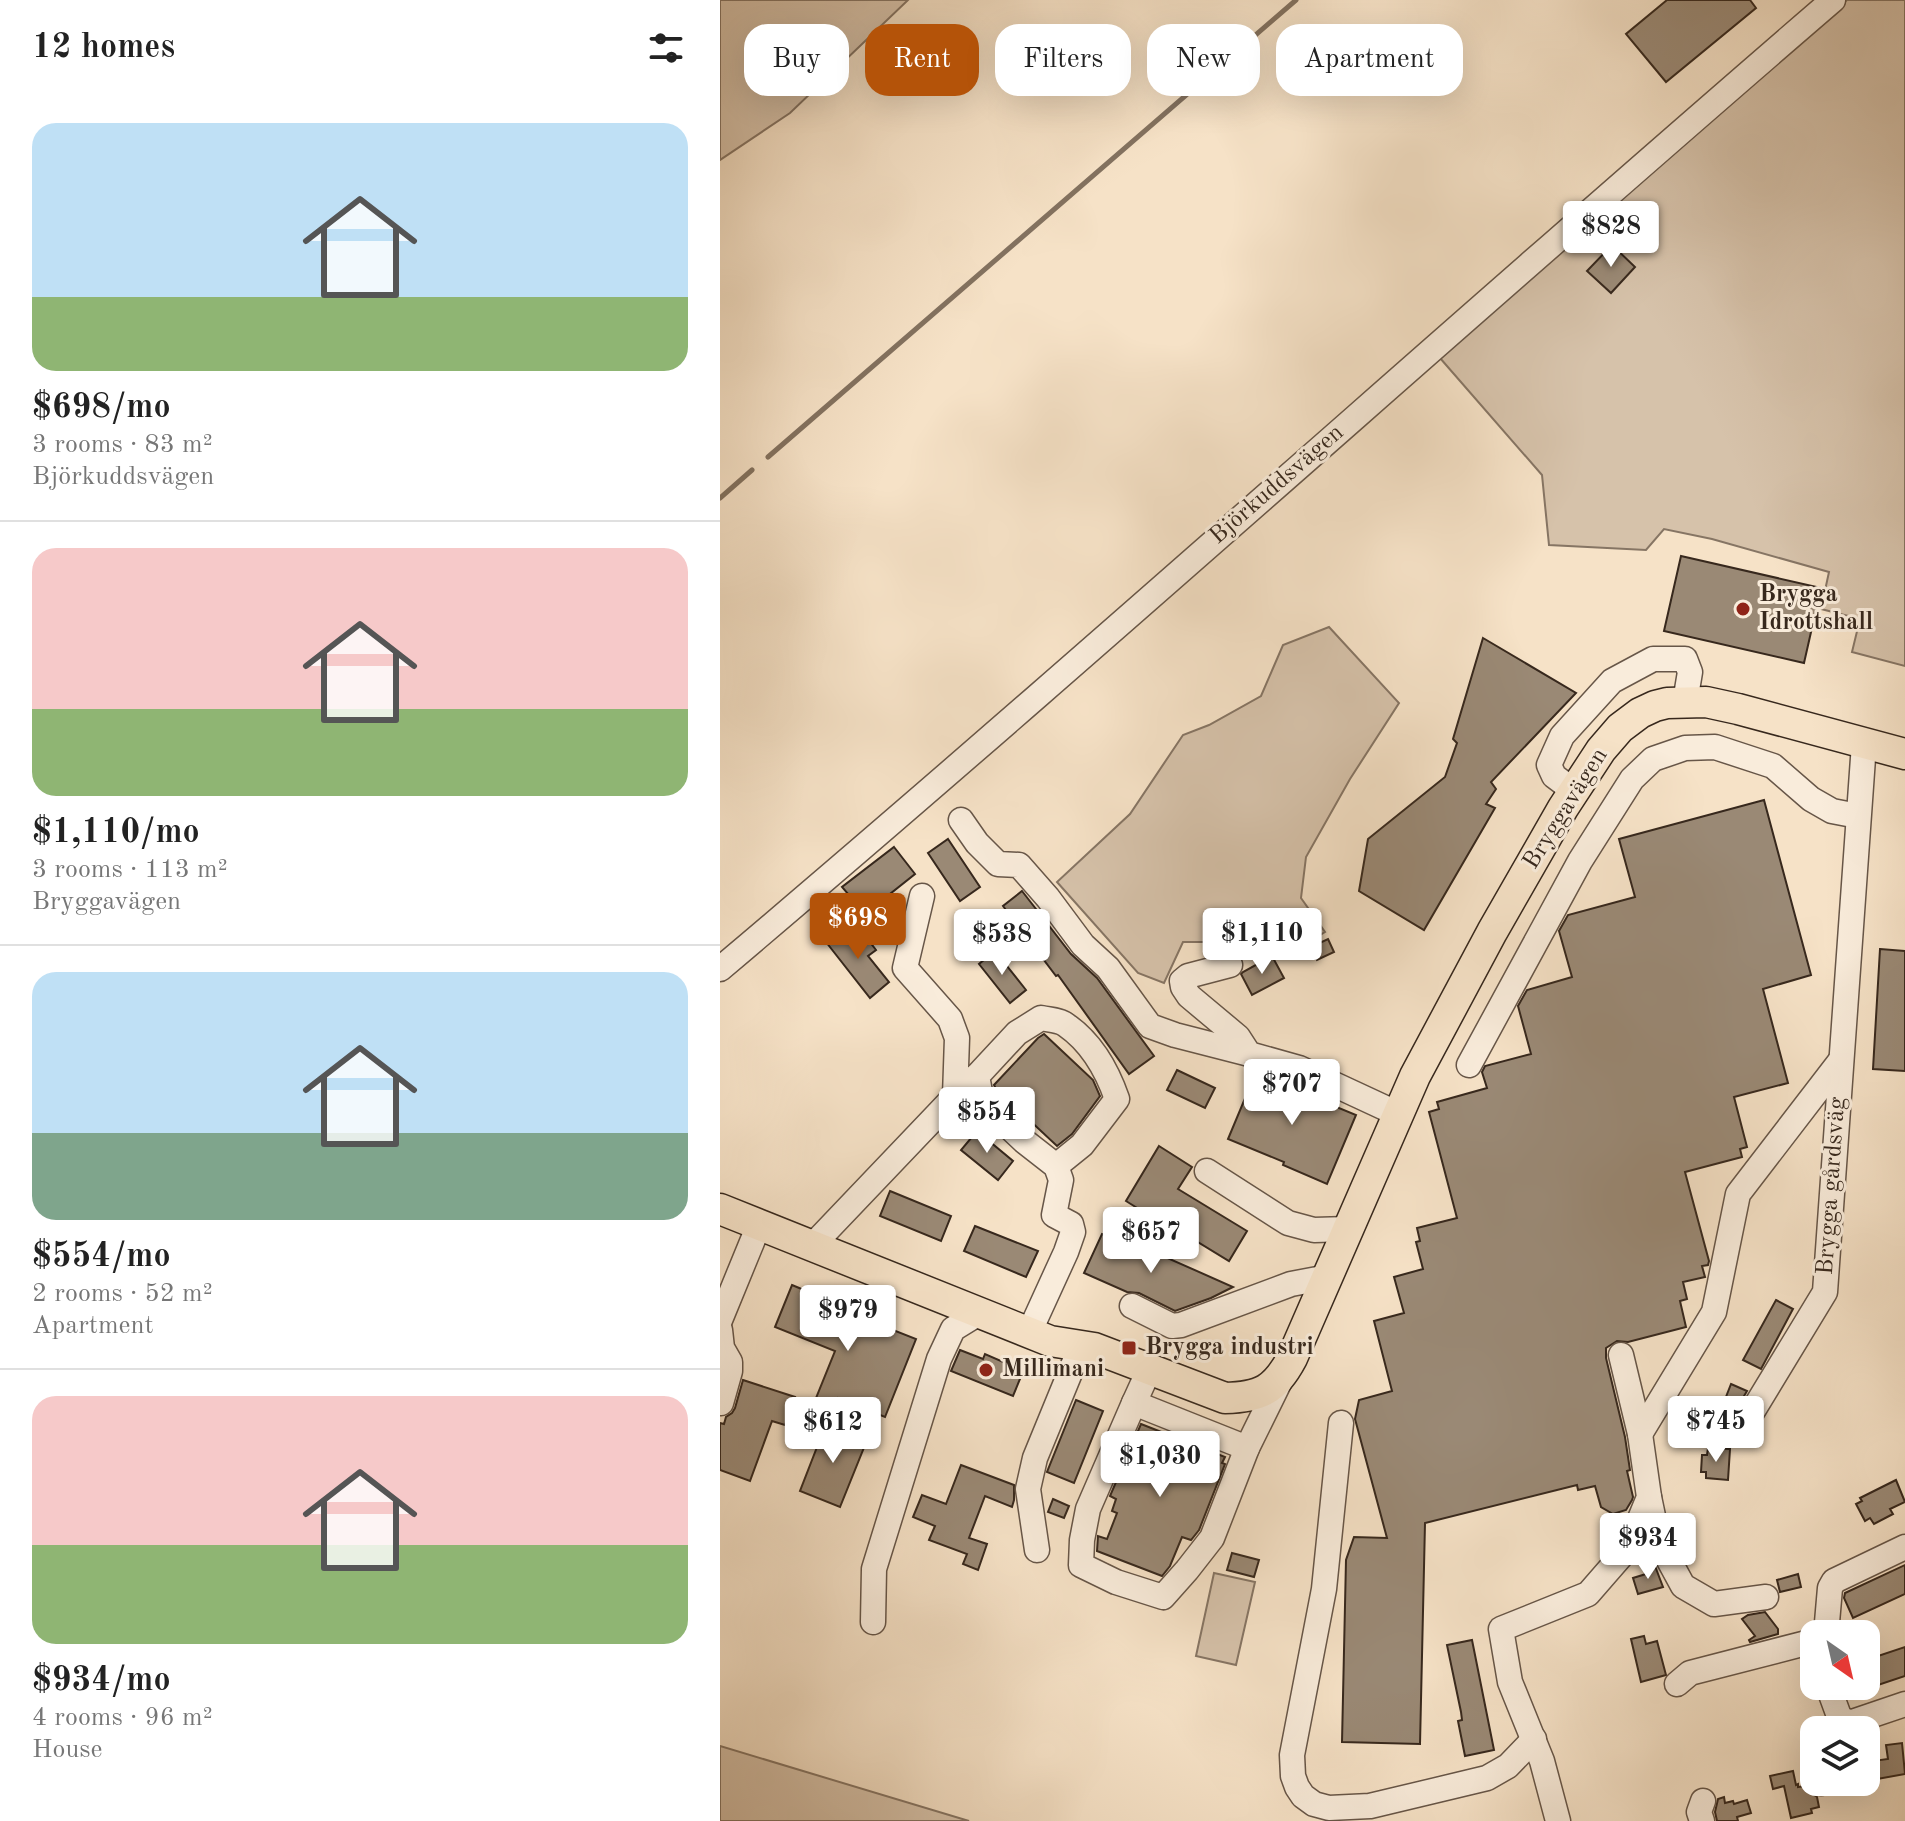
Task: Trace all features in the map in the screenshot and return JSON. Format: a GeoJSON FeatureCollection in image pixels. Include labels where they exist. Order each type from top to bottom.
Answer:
{"type":"FeatureCollection","features":[{"type":"Feature","properties":{"kind":"main road","name":"Bryggavägen"},"geometry":{"type":"LineString","coordinates":[[1282,1377],[1415,1076],[1492,932],[1574,791],[1620,728],[1655,706],[1706,702],[1905,754]]}},
{"type":"Feature","properties":{"kind":"main road"},"geometry":{"type":"LineString","coordinates":[[720,1209],[1050,1341],[1094,1348],[1225,1398],[1257,1394],[1282,1377]]}},
{"type":"Feature","properties":{"kind":"street","name":"Björkuddsvägen"},"geometry":{"type":"LineString","coordinates":[[720,969],[1833,0]]}},
{"type":"Feature","properties":{"kind":"street"},"geometry":{"type":"LineString","coordinates":[[1574,791],[1554,776],[1549,765],[1562,736],[1612,681],[1653,659],[1685,659],[1690,672],[1685,702]]}},
{"type":"Feature","properties":{"kind":"street","name":"Brygga gårdsväg"},"geometry":{"type":"LineString","coordinates":[[1740,1432],[1825,1292],[1864,744]]}},
{"type":"Feature","properties":{"kind":"street"},"geometry":{"type":"LineString","coordinates":[[1469,1065],[1580,861],[1632,779],[1653,759],[1685,748],[1715,747],[1773,766],[1811,799],[1832,811],[1858,816]]}},
{"type":"Feature","properties":{"kind":"street"},"geometry":{"type":"LineString","coordinates":[[961,820],[977,843],[998,864],[1019,865],[1083,945],[1108,968],[1150,1026],[1299,1068],[1398,1114]]}},
{"type":"Feature","properties":{"kind":"street"},"geometry":{"type":"LineString","coordinates":[[922,896],[905,968],[950,1019],[957,1038],[955,1096]]}},
{"type":"Feature","properties":{"kind":"street"},"geometry":{"type":"LineString","coordinates":[[1230,965],[1188,976],[1182,981],[1183,987],[1189,996],[1238,1037],[1249,1054]]}},
{"type":"Feature","properties":{"kind":"street"},"geometry":{"type":"LineString","coordinates":[[812,1246],[1017,1033],[1041,1018],[1064,1023],[1090,1047],[1108,1073],[1117,1099],[1082,1145],[1056,1166]]}},
{"type":"Feature","properties":{"kind":"street","name":"Brygga gårdsväg"},"geometry":{"type":"LineString","coordinates":[[1640,1434],[1714,1312],[1738,1194],[1841,1060]]}},
{"type":"Feature","properties":{"kind":"street"},"geometry":{"type":"LineString","coordinates":[[977,1076],[980,1092],[990,1109],[1056,1166],[1061,1180],[1054,1215],[1071,1224],[1073,1232],[1029,1333]]}},
{"type":"Feature","properties":{"kind":"street"},"geometry":{"type":"LineString","coordinates":[[1207,1171],[1288,1223],[1314,1230],[1348,1229]]}},
{"type":"Feature","properties":{"kind":"street"},"geometry":{"type":"LineString","coordinates":[[720,1320],[759,1225]]}},
{"type":"Feature","properties":{"kind":"street"},"geometry":{"type":"LineString","coordinates":[[1132,1306],[1172,1326],[1181,1325],[1291,1284],[1328,1277]]}},
{"type":"Feature","properties":{"kind":"street"},"geometry":{"type":"LineString","coordinates":[[873,1622],[874,1569],[939,1359],[953,1329],[979,1313]]}},
{"type":"Feature","properties":{"kind":"street"},"geometry":{"type":"LineString","coordinates":[[720,1330],[722,1348],[730,1362],[721,1403]]}},
{"type":"Feature","properties":{"kind":"street"},"geometry":{"type":"LineString","coordinates":[[1037,1550],[1028,1489],[1035,1458],[1081,1346]]}},
{"type":"Feature","properties":{"kind":"street"},"geometry":{"type":"LineString","coordinates":[[1621,1355],[1640,1434],[1658,1540],[1683,1586],[1714,1604],[1766,1597]]}},
{"type":"Feature","properties":{"kind":"street","name":"Bryggavägen"},"geometry":{"type":"LineString","coordinates":[[1149,1370],[1088,1509],[1081,1565],[1116,1582],[1163,1597],[1212,1538],[1247,1448],[1282,1377]]}},
{"type":"Feature","properties":{"kind":"street"},"geometry":{"type":"LineString","coordinates":[[1134,1403],[1247,1448]]}},
{"type":"Feature","properties":{"kind":"street"},"geometry":{"type":"LineString","coordinates":[[1341,1423],[1324,1589],[1292,1755],[1297,1787],[1314,1804],[1329,1808],[1370,1806],[1487,1778],[1508,1766],[1534,1739]]}},
{"type":"Feature","properties":{"kind":"street"},"geometry":{"type":"LineString","coordinates":[[1558,1821],[1542,1761],[1510,1682],[1501,1629],[1588,1594],[1628,1548],[1649,1497]]}},
{"type":"Feature","properties":{"kind":"street"},"geometry":{"type":"LineString","coordinates":[[1827,1620],[1830,1588],[1834,1581],[1905,1547]]}},
{"type":"Feature","properties":{"kind":"street"},"geometry":{"type":"LineString","coordinates":[[1677,1684],[1690,1673],[1800,1645]]}},
{"type":"Feature","properties":{"kind":"street"},"geometry":{"type":"LineString","coordinates":[[1870,1716],[1905,1704]]}},
{"type":"Feature","properties":{"kind":"shaded area"},"geometry":{"type":"Polygon","coordinates":[[[720,0],[908,0],[883,24],[865,24],[865,41],[849,56],[849,24],[744,24],[744,96],[808,96],[790,113],[720,160],[720,0]]]}},
{"type":"Feature","properties":{"kind":"shaded area"},"geometry":{"type":"Polygon","coordinates":[[[1847,0],[1905,0],[1905,666],[1852,652],[1860,619],[1821,609],[1829,572],[1712,539],[1664,529],[1646,550],[1549,545],[1542,475],[1440,358],[1847,0]]]}},
{"type":"Feature","properties":{"kind":"shaded area"},"geometry":{"type":"Polygon","coordinates":[[[1329,627],[1399,703],[1350,779],[1306,857],[1301,898],[1325,932],[1297,949],[1274,928],[1234,942],[1183,942],[1164,983],[1138,973],[1057,882],[1130,814],[1183,735],[1209,725],[1261,696],[1283,645],[1329,627]]]}},
{"type":"Feature","properties":{"kind":"shaded area"},"geometry":{"type":"Polygon","coordinates":[[[1214,1573],[1255,1582],[1236,1665],[1196,1656],[1214,1573]]]}},
{"type":"Feature","properties":{"kind":"shaded area"},"geometry":{"type":"Polygon","coordinates":[[[720,1746],[969,1821],[720,1821],[720,1746]]]}},
{"type":"Feature","properties":{"kind":"building"},"geometry":{"type":"Polygon","coordinates":[[[1667,0],[1750,0],[1756,8],[1666,82],[1626,34],[1667,0]]]}},
{"type":"Feature","properties":{"kind":"building"},"geometry":{"type":"Polygon","coordinates":[[[1612,245],[1635,267],[1611,293],[1587,271],[1612,245]]]}},
{"type":"Feature","properties":{"kind":"building","name":"Brygga Idrottshall"},"geometry":{"type":"Polygon","coordinates":[[[1681,556],[1821,588],[1804,663],[1664,631],[1681,556]]]}},
{"type":"Feature","properties":{"kind":"building"},"geometry":{"type":"Polygon","coordinates":[[[1483,638],[1576,693],[1491,782],[1496,789],[1486,804],[1495,808],[1424,930],[1359,891],[1368,839],[1445,777],[1457,743],[1453,739],[1483,638]]]}},
{"type":"Feature","properties":{"kind":"building"},"geometry":{"type":"Polygon","coordinates":[[[1764,800],[1811,975],[1763,989],[1788,1083],[1734,1097],[1747,1147],[1740,1149],[1742,1157],[1685,1172],[1709,1261],[1708,1265],[1702,1266],[1705,1277],[1683,1282],[1687,1299],[1680,1301],[1686,1327],[1628,1342],[1617,1341],[1606,1348],[1625,1437],[1632,1500],[1626,1510],[1613,1514],[1601,1507],[1595,1486],[1578,1490],[1577,1485],[1425,1523],[1420,1744],[1342,1742],[1346,1560],[1354,1537],[1387,1538],[1355,1419],[1359,1400],[1392,1391],[1374,1321],[1404,1313],[1394,1277],[1423,1269],[1416,1242],[1420,1241],[1417,1228],[1457,1218],[1429,1112],[1439,1109],[1437,1102],[1487,1088],[1482,1072],[1485,1066],[1531,1054],[1518,1006],[1527,990],[1572,977],[1559,931],[1568,915],[1635,897],[1619,839],[1764,800]]]}},
{"type":"Feature","properties":{"kind":"building"},"geometry":{"type":"Polygon","coordinates":[[[948,839],[980,887],[960,901],[928,853],[948,839]]]}},
{"type":"Feature","properties":{"kind":"building"},"geometry":{"type":"Polygon","coordinates":[[[894,847],[915,874],[871,909],[861,896],[854,901],[842,887],[894,847]]]}},
{"type":"Feature","properties":{"kind":"building"},"geometry":{"type":"Polygon","coordinates":[[[1022,891],[1071,954],[1097,978],[1154,1056],[1129,1074],[1058,975],[1003,906],[1022,891]]]}},
{"type":"Feature","properties":{"kind":"building"},"geometry":{"type":"Polygon","coordinates":[[[845,926],[858,943],[866,937],[876,950],[868,956],[889,982],[870,998],[826,942],[845,926]]]}},
{"type":"Feature","properties":{"kind":"building"},"geometry":{"type":"Polygon","coordinates":[[[1328,939],[1334,952],[1317,960],[1311,947],[1328,939]]]}},
{"type":"Feature","properties":{"kind":"building"},"geometry":{"type":"Polygon","coordinates":[[[1880,949],[1905,951],[1905,1071],[1873,1069],[1880,949]]]}},
{"type":"Feature","properties":{"kind":"building"},"geometry":{"type":"Polygon","coordinates":[[[995,951],[1026,990],[1010,1003],[979,964],[995,951]]]}},
{"type":"Feature","properties":{"kind":"building"},"geometry":{"type":"Polygon","coordinates":[[[1272,956],[1284,978],[1252,995],[1241,974],[1272,956]]]}},
{"type":"Feature","properties":{"kind":"building"},"geometry":{"type":"Polygon","coordinates":[[[1044,1034],[1093,1080],[1100,1096],[1072,1134],[1057,1146],[994,1085],[1044,1034]]]}},
{"type":"Feature","properties":{"kind":"building"},"geometry":{"type":"Polygon","coordinates":[[[1177,1070],[1215,1088],[1205,1108],[1167,1090],[1177,1070]]]}},
{"type":"Feature","properties":{"kind":"building"},"geometry":{"type":"Polygon","coordinates":[[[1256,1072],[1356,1115],[1327,1184],[1228,1139],[1256,1072]]]}},
{"type":"Feature","properties":{"kind":"building"},"geometry":{"type":"Polygon","coordinates":[[[977,1131],[1013,1161],[998,1180],[961,1150],[977,1131]]]}},
{"type":"Feature","properties":{"kind":"building"},"geometry":{"type":"Polygon","coordinates":[[[1159,1146],[1192,1167],[1178,1189],[1247,1231],[1229,1261],[1126,1201],[1159,1146]]]}},
{"type":"Feature","properties":{"kind":"building"},"geometry":{"type":"Polygon","coordinates":[[[890,1191],[951,1216],[941,1241],[880,1216],[890,1191]]]}},
{"type":"Feature","properties":{"kind":"building"},"geometry":{"type":"Polygon","coordinates":[[[975,1226],[1038,1251],[1026,1277],[964,1251],[975,1226]]]}},
{"type":"Feature","properties":{"kind":"building"},"geometry":{"type":"Polygon","coordinates":[[[1102,1234],[1152,1256],[1154,1252],[1233,1287],[1175,1311],[1139,1293],[1127,1292],[1084,1273],[1102,1234]]]}},
{"type":"Feature","properties":{"kind":"building"},"geometry":{"type":"Polygon","coordinates":[[[792,1285],[833,1302],[832,1306],[916,1339],[885,1417],[838,1398],[829,1420],[810,1413],[835,1351],[775,1327],[792,1285]]]}},
{"type":"Feature","properties":{"kind":"building"},"geometry":{"type":"Polygon","coordinates":[[[1776,1300],[1793,1309],[1761,1369],[1743,1360],[1776,1300]]]}},
{"type":"Feature","properties":{"kind":"building"},"geometry":{"type":"Polygon","coordinates":[[[960,1350],[983,1359],[985,1354],[1022,1374],[1013,1396],[951,1371],[960,1350]]]}},
{"type":"Feature","properties":{"kind":"building"},"geometry":{"type":"Polygon","coordinates":[[[743,1380],[795,1397],[785,1425],[772,1421],[750,1481],[720,1470],[720,1423],[724,1424],[735,1408],[743,1380]]]}},
{"type":"Feature","properties":{"kind":"building"},"geometry":{"type":"Polygon","coordinates":[[[1731,1384],[1747,1391],[1737,1408],[1724,1402],[1731,1384]]]}},
{"type":"Feature","properties":{"kind":"building"},"geometry":{"type":"Polygon","coordinates":[[[1076,1400],[1103,1411],[1074,1483],[1047,1472],[1076,1400]]]}},
{"type":"Feature","properties":{"kind":"building"},"geometry":{"type":"Polygon","coordinates":[[[826,1424],[867,1440],[840,1507],[800,1491],[826,1424]]]}},
{"type":"Feature","properties":{"kind":"building"},"geometry":{"type":"Polygon","coordinates":[[[1141,1424],[1225,1457],[1199,1530],[1191,1540],[1182,1537],[1170,1566],[1162,1576],[1097,1551],[1098,1536],[1107,1539],[1117,1513],[1112,1511],[1116,1499],[1110,1496],[1141,1424]]]}},
{"type":"Feature","properties":{"kind":"building"},"geometry":{"type":"Polygon","coordinates":[[[1708,1448],[1730,1449],[1728,1480],[1706,1478],[1706,1472],[1701,1472],[1702,1455],[1707,1455],[1708,1448]]]}},
{"type":"Feature","properties":{"kind":"building"},"geometry":{"type":"Polygon","coordinates":[[[961,1465],[1014,1485],[1012,1507],[985,1496],[969,1538],[987,1544],[978,1570],[963,1564],[967,1554],[929,1540],[935,1526],[913,1517],[922,1495],[946,1504],[961,1465]]]}},
{"type":"Feature","properties":{"kind":"building"},"geometry":{"type":"Polygon","coordinates":[[[1896,1480],[1905,1502],[1890,1509],[1893,1514],[1874,1524],[1870,1518],[1865,1521],[1856,1504],[1862,1501],[1860,1498],[1896,1480]]]}},
{"type":"Feature","properties":{"kind":"building"},"geometry":{"type":"Polygon","coordinates":[[[1053,1499],[1069,1506],[1064,1518],[1048,1512],[1053,1499]]]}},
{"type":"Feature","properties":{"kind":"building"},"geometry":{"type":"Polygon","coordinates":[[[1232,1553],[1259,1560],[1254,1577],[1227,1570],[1232,1553]]]}},
{"type":"Feature","properties":{"kind":"building"},"geometry":{"type":"Polygon","coordinates":[[[1905,1565],[1905,1594],[1853,1618],[1844,1598],[1845,1593],[1905,1565]]]}},
{"type":"Feature","properties":{"kind":"building"},"geometry":{"type":"Polygon","coordinates":[[[1655,1566],[1663,1587],[1638,1594],[1633,1578],[1646,1574],[1645,1569],[1655,1566]]]}},
{"type":"Feature","properties":{"kind":"building"},"geometry":{"type":"Polygon","coordinates":[[[1798,1574],[1801,1587],[1780,1592],[1777,1580],[1798,1574]]]}},
{"type":"Feature","properties":{"kind":"building"},"geometry":{"type":"Polygon","coordinates":[[[1765,1612],[1778,1629],[1778,1634],[1750,1642],[1755,1636],[1742,1619],[1765,1612]]]}},
{"type":"Feature","properties":{"kind":"building"},"geometry":{"type":"Polygon","coordinates":[[[1644,1636],[1646,1644],[1657,1641],[1666,1675],[1641,1682],[1631,1639],[1644,1636]]]}},
{"type":"Feature","properties":{"kind":"building"},"geometry":{"type":"Polygon","coordinates":[[[1472,1640],[1494,1750],[1465,1756],[1458,1721],[1462,1720],[1461,1712],[1447,1645],[1472,1640]]]}},
{"type":"Feature","properties":{"kind":"building"},"geometry":{"type":"Polygon","coordinates":[[[1905,1647],[1905,1676],[1880,1684],[1880,1655],[1905,1647]]]}},
{"type":"Feature","properties":{"kind":"building"},"geometry":{"type":"Polygon","coordinates":[[[1902,1743],[1905,1774],[1880,1778],[1880,1760],[1888,1759],[1886,1745],[1902,1743]]]}},
{"type":"Feature","properties":{"kind":"building"},"geometry":{"type":"Polygon","coordinates":[[[1793,1771],[1796,1785],[1800,1787],[1800,1796],[1816,1796],[1819,1807],[1811,1809],[1812,1813],[1791,1818],[1784,1786],[1773,1789],[1770,1776],[1793,1771]]]}},
{"type":"Feature","properties":{"kind":"building"},"geometry":{"type":"Polygon","coordinates":[[[1724,1797],[1725,1803],[1747,1800],[1751,1813],[1737,1817],[1738,1821],[1717,1821],[1715,1812],[1718,1799],[1724,1797]]]}},
{"type":"Feature","properties":{"kind":"waterway"},"geometry":{"type":"LineString","coordinates":[[768,457],[1296,0]]}},
{"type":"Feature","properties":{"kind":"waterway"},"geometry":{"type":"LineString","coordinates":[[720,498],[752,470]]}},
{"type":"Feature","properties":{"kind":"place","name":"Brygga Idrottshall"},"geometry":{"type":"Point","coordinates":[1743,609]}},
{"type":"Feature","properties":{"kind":"place","name":"Brygga industri"},"geometry":{"type":"Point","coordinates":[1129,1348]}},
{"type":"Feature","properties":{"kind":"place","name":"Millimani"},"geometry":{"type":"Point","coordinates":[986,1370]}}]}
